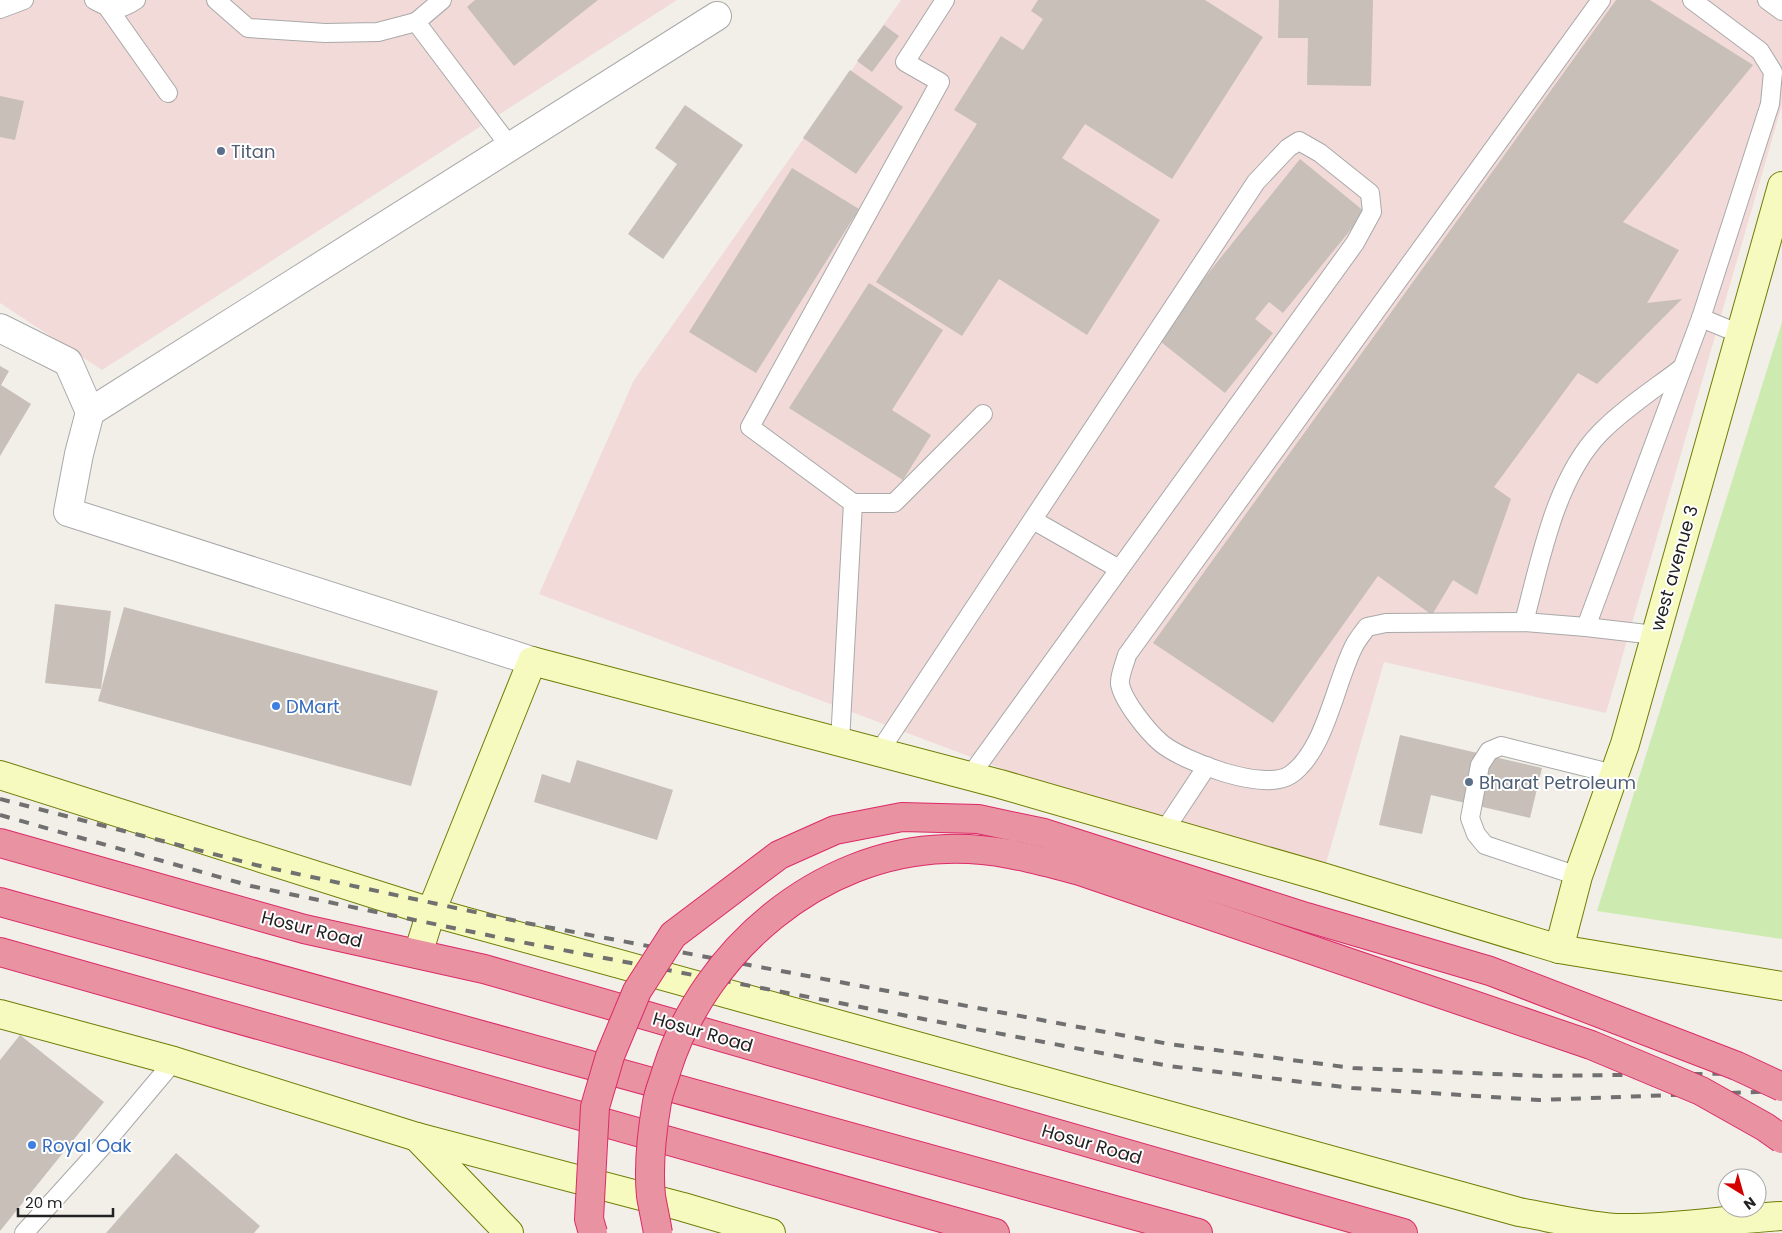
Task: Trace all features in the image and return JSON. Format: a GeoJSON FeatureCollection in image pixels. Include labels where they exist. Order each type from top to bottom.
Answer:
{"type":"FeatureCollection","features":[{"type":"Feature","properties":{"kind":"highway"},"geometry":{"type":"LineString","coordinates":[[592,1233],[589,1219],[595,1107],[610,1056],[637,991],[673,935],[779,855],[835,830],[902,817],[978,819],[1044,833],[1306,917],[1490,972],[1736,1066],[1782,1087]]}},
{"type":"Feature","properties":{"kind":"highway","name":"Hosur Road"},"geometry":{"type":"LineString","coordinates":[[0,843],[304,929],[484,969],[1403,1233]]}},
{"type":"Feature","properties":{"kind":"highway"},"geometry":{"type":"LineString","coordinates":[[658,1233],[651,1195],[652,1147],[657,1100],[676,1039],[697,1001],[738,948],[767,920],[796,899],[862,865],[907,853],[945,849],[980,849],[1021,855],[1080,871],[1591,1045],[1701,1091],[1765,1127],[1782,1140]]}},
{"type":"Feature","properties":{"kind":"highway"},"geometry":{"type":"LineString","coordinates":[[0,902],[1198,1233]]}},
{"type":"Feature","properties":{"kind":"highway"},"geometry":{"type":"LineString","coordinates":[[0,952],[995,1233]]}},
{"type":"Feature","properties":{"kind":"street"},"geometry":{"type":"LineString","coordinates":[[90,412],[511,148],[717,16]]}},
{"type":"Feature","properties":{"kind":"street","name":"west avenue 3"},"geometry":{"type":"LineString","coordinates":[[1559,949],[1578,876],[1614,774],[1655,636],[1782,186]]}},
{"type":"Feature","properties":{"kind":"street"},"geometry":{"type":"LineString","coordinates":[[0,328],[68,362],[90,412],[79,454],[68,512],[532,661],[970,776],[1164,831],[1559,949],[1782,986]]}},
{"type":"Feature","properties":{"kind":"street"},"geometry":{"type":"LineString","coordinates":[[418,954],[431,912],[532,661]]}},
{"type":"Feature","properties":{"kind":"street"},"geometry":{"type":"LineString","coordinates":[[0,775],[431,912],[1519,1212],[1620,1228],[1694,1226],[1734,1219],[1782,1216]]}},
{"type":"Feature","properties":{"kind":"street"},"geometry":{"type":"LineString","coordinates":[[0,1014],[174,1061],[417,1137],[683,1207],[771,1233]]}},
{"type":"Feature","properties":{"kind":"street"},"geometry":{"type":"LineString","coordinates":[[417,1137],[509,1233]]}},
{"type":"Feature","properties":{"kind":"lane"},"geometry":{"type":"LineString","coordinates":[[0,9],[24,0]]}},
{"type":"Feature","properties":{"kind":"lane"},"geometry":{"type":"LineString","coordinates":[[101,4],[121,9],[136,0]]}},
{"type":"Feature","properties":{"kind":"lane"},"geometry":{"type":"LineString","coordinates":[[216,0],[248,28],[325,33],[378,32],[416,22],[442,0]]}},
{"type":"Feature","properties":{"kind":"lane"},"geometry":{"type":"LineString","coordinates":[[945,0],[905,62],[940,82],[750,427],[853,503],[894,503],[983,414]]}},
{"type":"Feature","properties":{"kind":"lane"},"geometry":{"type":"LineString","coordinates":[[1601,0],[1127,655],[1120,684],[1128,704],[1162,744],[1195,762],[1268,781],[1290,775],[1312,752],[1354,646],[1367,627],[1386,623],[1524,622],[1586,627],[1655,636]]}},
{"type":"Feature","properties":{"kind":"lane"},"geometry":{"type":"LineString","coordinates":[[1586,627],[1683,367],[1770,104],[1773,72],[1760,51],[1692,0]]}},
{"type":"Feature","properties":{"kind":"lane"},"geometry":{"type":"LineString","coordinates":[[1768,0],[1782,11]]}},
{"type":"Feature","properties":{"kind":"lane"},"geometry":{"type":"LineString","coordinates":[[101,4],[168,93]]}},
{"type":"Feature","properties":{"kind":"lane"},"geometry":{"type":"LineString","coordinates":[[416,22],[511,148]]}},
{"type":"Feature","properties":{"kind":"lane"},"geometry":{"type":"LineString","coordinates":[[879,752],[1256,182],[1288,148],[1299,141],[1320,153],[1370,193],[1372,212],[1355,243],[970,776]]}},
{"type":"Feature","properties":{"kind":"lane"},"geometry":{"type":"LineString","coordinates":[[1700,318],[1740,334]]}},
{"type":"Feature","properties":{"kind":"lane"},"geometry":{"type":"LineString","coordinates":[[1524,622],[1557,502],[1582,457],[1599,434],[1683,367]]}},
{"type":"Feature","properties":{"kind":"lane"},"geometry":{"type":"LineString","coordinates":[[840,742],[853,503]]}},
{"type":"Feature","properties":{"kind":"lane"},"geometry":{"type":"LineString","coordinates":[[1033,520],[1119,569]]}},
{"type":"Feature","properties":{"kind":"lane"},"geometry":{"type":"LineString","coordinates":[[1578,876],[1485,845],[1476,834],[1470,818],[1480,764],[1489,751],[1500,746],[1614,774]]}},
{"type":"Feature","properties":{"kind":"lane"},"geometry":{"type":"LineString","coordinates":[[1164,831],[1207,766]]}},
{"type":"Feature","properties":{"kind":"lane"},"geometry":{"type":"LineString","coordinates":[[24,1233],[100,1149],[174,1061]]}},
{"type":"Feature","properties":{"kind":"shaded area","name":"Titan"},"geometry":{"type":"Polygon","coordinates":[[[0,0],[677,0],[102,370],[0,303],[0,0]]]}},
{"type":"Feature","properties":{"kind":"shaded area"},"geometry":{"type":"Polygon","coordinates":[[[901,0],[1782,0],[1782,105],[1606,713],[1384,662],[1322,877],[1000,784],[1008,771],[539,594],[634,380],[901,0]]]}},
{"type":"Feature","properties":{"kind":"green space"},"geometry":{"type":"Polygon","coordinates":[[[1782,322],[1782,939],[1597,911],[1782,322]]]}},
{"type":"Feature","properties":{"kind":"building"},"geometry":{"type":"Polygon","coordinates":[[[475,0],[598,0],[514,66],[467,7],[475,0]]]}},
{"type":"Feature","properties":{"kind":"building"},"geometry":{"type":"Polygon","coordinates":[[[1038,0],[1205,0],[1263,37],[1172,179],[1085,124],[1062,158],[1160,220],[1087,335],[999,279],[962,336],[876,282],[977,124],[954,110],[1001,36],[1023,50],[1043,19],[1031,11],[1038,0]]]}},
{"type":"Feature","properties":{"kind":"building"},"geometry":{"type":"Polygon","coordinates":[[[1279,0],[1373,0],[1371,86],[1307,85],[1308,38],[1278,38],[1279,0]]]}},
{"type":"Feature","properties":{"kind":"building"},"geometry":{"type":"Polygon","coordinates":[[[1616,0],[1650,0],[1753,65],[1623,222],[1679,250],[1647,303],[1682,299],[1597,384],[1578,373],[1494,487],[1511,499],[1477,595],[1453,580],[1432,615],[1378,576],[1273,723],[1153,643],[1616,0]]]}},
{"type":"Feature","properties":{"kind":"building"},"geometry":{"type":"Polygon","coordinates":[[[884,25],[899,36],[872,72],[857,61],[884,25]]]}},
{"type":"Feature","properties":{"kind":"building"},"geometry":{"type":"Polygon","coordinates":[[[850,70],[903,107],[856,174],[803,138],[850,70]]]}},
{"type":"Feature","properties":{"kind":"building"},"geometry":{"type":"Polygon","coordinates":[[[0,96],[24,101],[15,140],[0,137],[0,96]]]}},
{"type":"Feature","properties":{"kind":"building"},"geometry":{"type":"Polygon","coordinates":[[[685,105],[743,145],[663,259],[628,234],[677,164],[655,148],[685,105]]]}},
{"type":"Feature","properties":{"kind":"building"},"geometry":{"type":"Polygon","coordinates":[[[1300,159],[1365,212],[1283,313],[1269,302],[1255,319],[1273,333],[1225,393],[1156,338],[1300,159]]]}},
{"type":"Feature","properties":{"kind":"building"},"geometry":{"type":"Polygon","coordinates":[[[792,168],[859,209],[756,373],[689,332],[792,168]]]}},
{"type":"Feature","properties":{"kind":"building"},"geometry":{"type":"Polygon","coordinates":[[[869,283],[943,330],[892,410],[931,435],[903,480],[789,408],[869,283]]]}},
{"type":"Feature","properties":{"kind":"building"},"geometry":{"type":"Polygon","coordinates":[[[0,366],[9,371],[1,385],[31,404],[0,456],[0,366]]]}},
{"type":"Feature","properties":{"kind":"building"},"geometry":{"type":"Polygon","coordinates":[[[55,604],[111,611],[101,689],[45,683],[55,604]]]}},
{"type":"Feature","properties":{"kind":"building"},"geometry":{"type":"Polygon","coordinates":[[[124,607],[438,691],[411,786],[98,701],[124,607]]]}},
{"type":"Feature","properties":{"kind":"building"},"geometry":{"type":"Polygon","coordinates":[[[1400,735],[1542,768],[1530,818],[1431,795],[1422,834],[1379,825],[1400,735]]]}},
{"type":"Feature","properties":{"kind":"building"},"geometry":{"type":"Polygon","coordinates":[[[577,760],[673,790],[657,840],[534,802],[542,774],[570,783],[577,760]]]}},
{"type":"Feature","properties":{"kind":"building"},"geometry":{"type":"Polygon","coordinates":[[[20,1035],[104,1102],[0,1231],[0,1060],[20,1035]]]}},
{"type":"Feature","properties":{"kind":"building"},"geometry":{"type":"Polygon","coordinates":[[[176,1153],[260,1226],[254,1233],[106,1233],[176,1153]]]}},
{"type":"Feature","properties":{"kind":"railway"},"geometry":{"type":"LineString","coordinates":[[0,799],[256,865],[526,923],[1169,1044],[1353,1068],[1542,1076],[1782,1073]]}},
{"type":"Feature","properties":{"kind":"railway"},"geometry":{"type":"LineString","coordinates":[[0,815],[251,886],[521,942],[1169,1066],[1352,1088],[1539,1100],[1782,1091]]}},
{"type":"Feature","properties":{"kind":"place","name":"Titan"},"geometry":{"type":"Point","coordinates":[221,151]}},
{"type":"Feature","properties":{"kind":"place","name":"DMart"},"geometry":{"type":"Point","coordinates":[276,706]}},
{"type":"Feature","properties":{"kind":"place","name":"Bharat Petroleum"},"geometry":{"type":"Point","coordinates":[1469,782]}},
{"type":"Feature","properties":{"kind":"place","name":"Royal Oak"},"geometry":{"type":"Point","coordinates":[32,1145]}}]}
